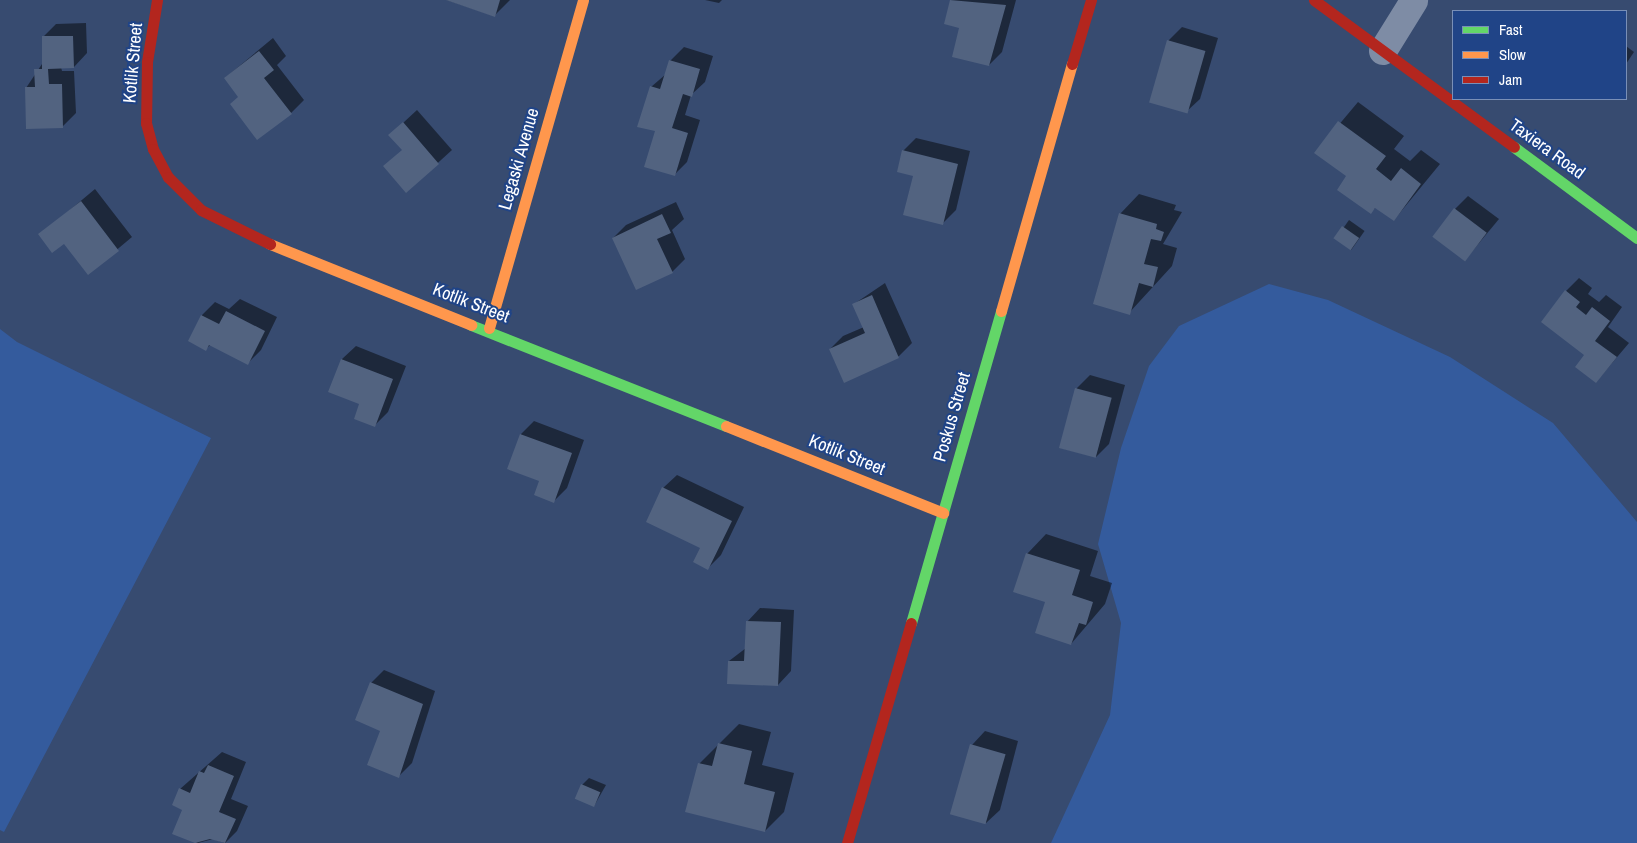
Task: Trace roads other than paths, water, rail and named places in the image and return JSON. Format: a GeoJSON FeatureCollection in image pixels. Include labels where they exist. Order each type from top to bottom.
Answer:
{"type":"FeatureCollection","features":[{"type":"Feature","properties":{"kind":"street","name":"Kotlik Street"},"geometry":{"type":"LineString","coordinates":[[158,0],[147,62],[146,123],[153,149],[168,177],[191,203],[251,237],[489,328],[943,513]]}},
{"type":"Feature","properties":{"kind":"street","name":"Legaski Avenue"},"geometry":{"type":"LineString","coordinates":[[489,328],[583,0]]}},
{"type":"Feature","properties":{"kind":"street","name":"Poskus Street"},"geometry":{"type":"LineString","coordinates":[[847,843],[1091,0]]}},
{"type":"Feature","properties":{"kind":"street","name":"Taxiera Road"},"geometry":{"type":"LineString","coordinates":[[1314,0],[1637,238]]}},
{"type":"Feature","properties":{"kind":"street"},"geometry":{"type":"LineString","coordinates":[[1383,50],[1414,1]]}}]}
